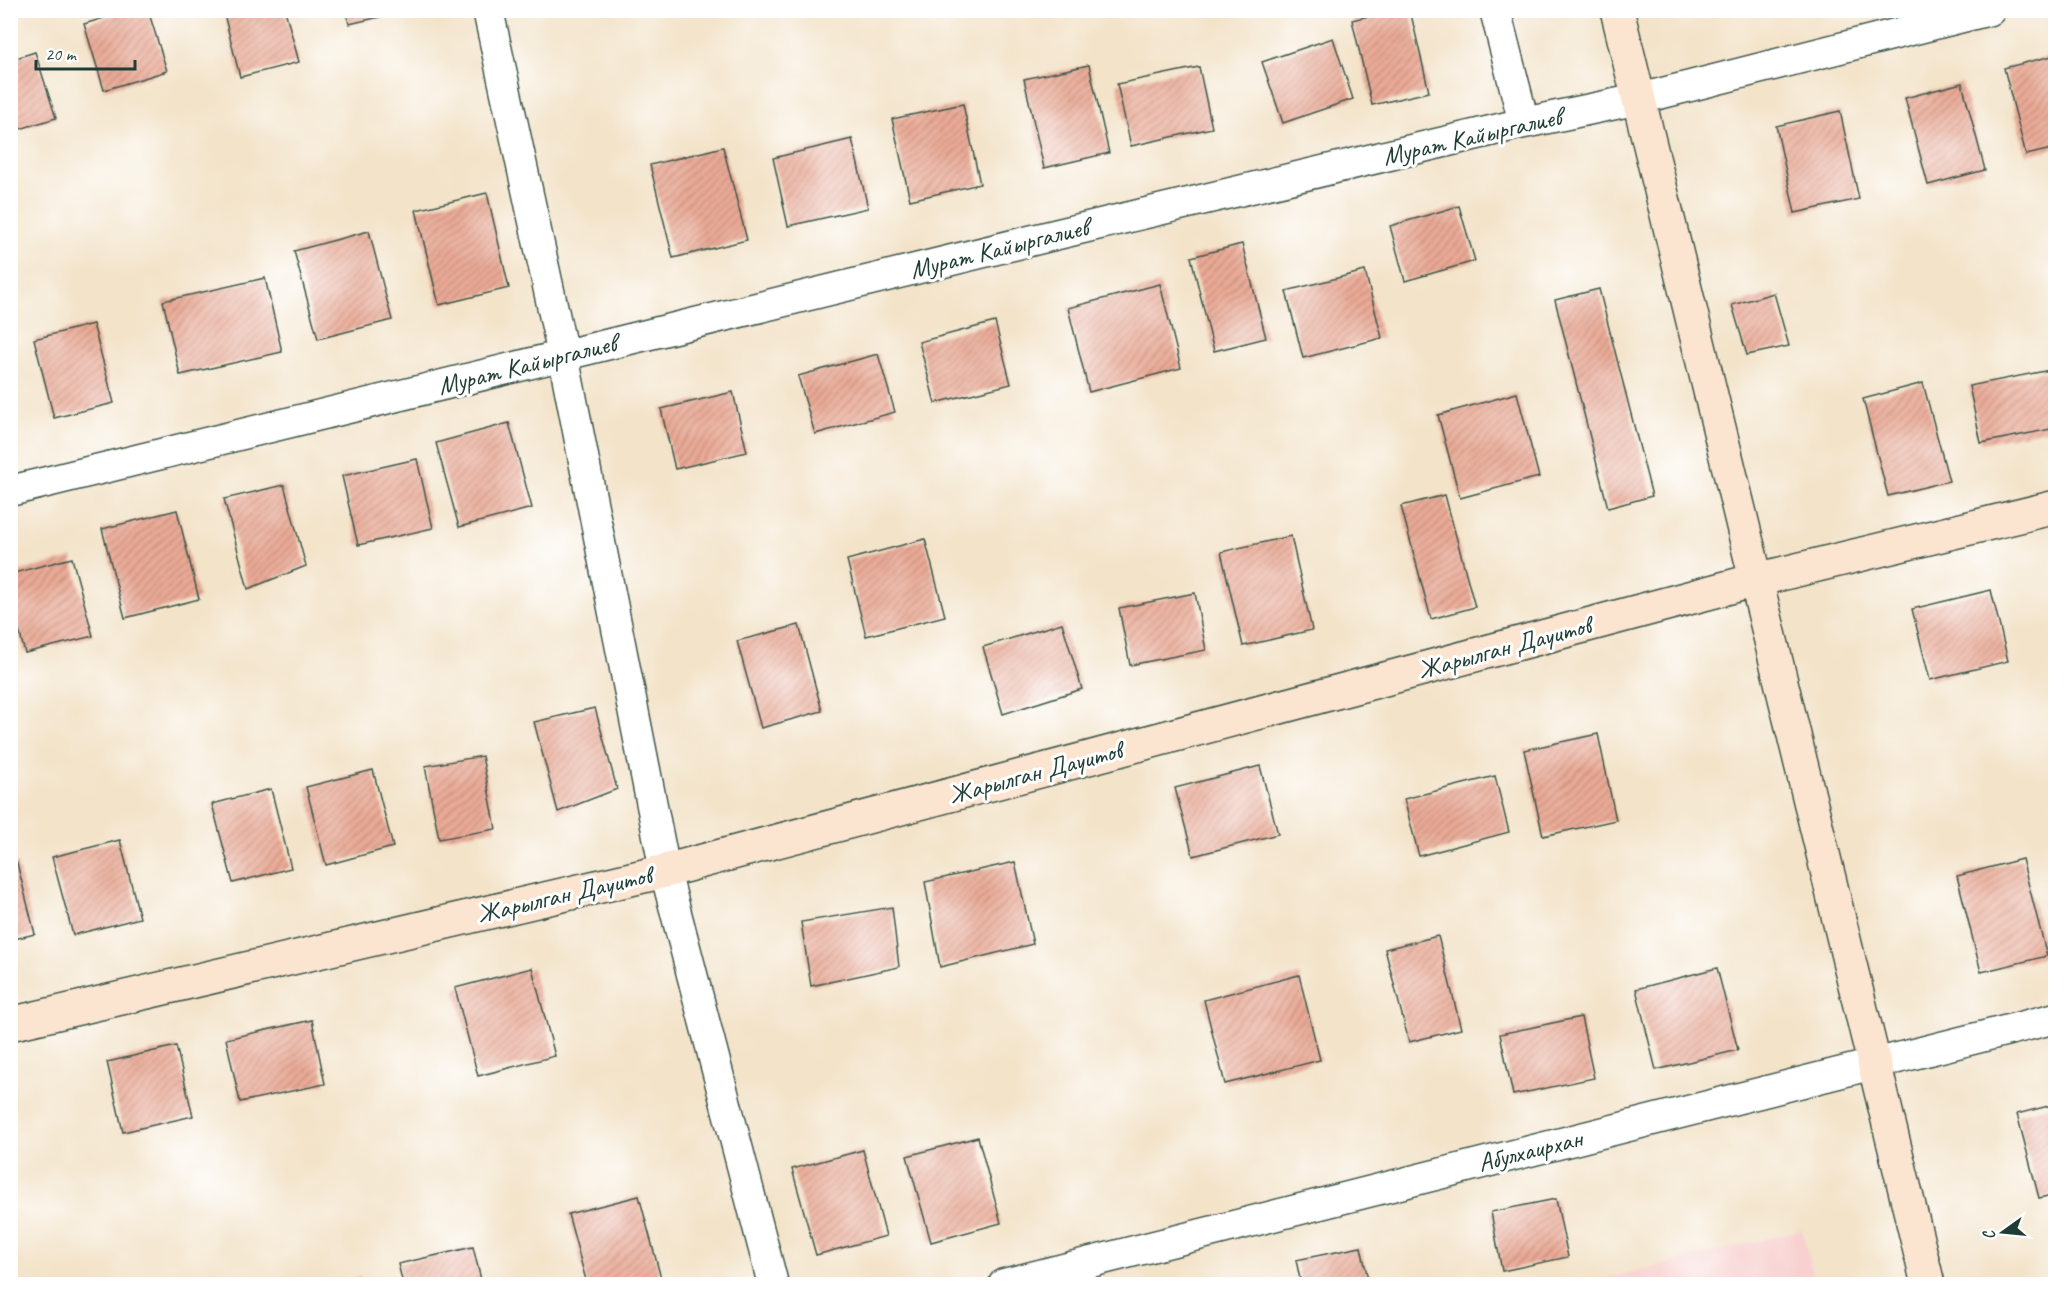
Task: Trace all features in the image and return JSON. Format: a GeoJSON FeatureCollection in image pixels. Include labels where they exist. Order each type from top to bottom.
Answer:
{"type":"FeatureCollection","features":[{"type":"Feature","properties":{"kind":"street"},"geometry":{"type":"LineString","coordinates":[[488,10],[563,355],[665,870],[773,1284]]}},
{"type":"Feature","properties":{"kind":"street"},"geometry":{"type":"LineString","coordinates":[[1495,10],[1524,123]]}},
{"type":"Feature","properties":{"kind":"street"},"geometry":{"type":"LineString","coordinates":[[1617,10],[1928,1284]]}},
{"type":"Feature","properties":{"kind":"street","name":"Мурат Кайыргалиев"},"geometry":{"type":"LineString","coordinates":[[10,491],[1524,123],[1639,99],[1989,10]]}},
{"type":"Feature","properties":{"kind":"street","name":"Жарылган Дауитов"},"geometry":{"type":"LineString","coordinates":[[10,1024],[665,870],[1756,580],[2055,507]]}},
{"type":"Feature","properties":{"kind":"street","name":"Абулхаирхан"},"geometry":{"type":"LineString","coordinates":[[1004,1284],[2055,1018]]}},
{"type":"Feature","properties":{"kind":"shaded area"},"geometry":{"type":"Polygon","coordinates":[[[1802,1230],[1815,1284],[1585,1284],[1802,1230]]]}},
{"type":"Feature","properties":{"kind":"building"},"geometry":{"type":"Polygon","coordinates":[[[130,10],[148,10],[167,71],[104,90],[84,24],[130,10]]]}},
{"type":"Feature","properties":{"kind":"building"},"geometry":{"type":"Polygon","coordinates":[[[223,10],[285,10],[299,62],[240,77],[223,10]]]}},
{"type":"Feature","properties":{"kind":"building"},"geometry":{"type":"Polygon","coordinates":[[[346,10],[406,10],[406,11],[349,24],[346,10]]]}},
{"type":"Feature","properties":{"kind":"building"},"geometry":{"type":"Polygon","coordinates":[[[1393,10],[1410,10],[1429,92],[1372,105],[1352,20],[1393,10]]]}},
{"type":"Feature","properties":{"kind":"building"},"geometry":{"type":"Polygon","coordinates":[[[1333,38],[1353,99],[1283,123],[1262,62],[1333,38]]]}},
{"type":"Feature","properties":{"kind":"building"},"geometry":{"type":"Polygon","coordinates":[[[35,52],[56,118],[10,132],[10,60],[35,52]]]}},
{"type":"Feature","properties":{"kind":"building"},"geometry":{"type":"Polygon","coordinates":[[[2056,55],[2056,148],[2026,155],[2004,68],[2056,55]]]}},
{"type":"Feature","properties":{"kind":"building"},"geometry":{"type":"Polygon","coordinates":[[[1089,65],[1109,153],[1044,168],[1024,79],[1089,65]]]}},
{"type":"Feature","properties":{"kind":"building"},"geometry":{"type":"Polygon","coordinates":[[[1199,67],[1212,128],[1131,146],[1117,84],[1199,67]]]}},
{"type":"Feature","properties":{"kind":"building"},"geometry":{"type":"Polygon","coordinates":[[[1962,83],[1985,170],[1928,185],[1905,98],[1962,83]]]}},
{"type":"Feature","properties":{"kind":"building"},"geometry":{"type":"Polygon","coordinates":[[[963,104],[980,184],[910,200],[892,119],[963,104]]]}},
{"type":"Feature","properties":{"kind":"building"},"geometry":{"type":"Polygon","coordinates":[[[1840,111],[1859,199],[1795,213],[1776,126],[1840,111]]]}},
{"type":"Feature","properties":{"kind":"building"},"geometry":{"type":"Polygon","coordinates":[[[852,139],[868,208],[788,226],[773,158],[852,139]]]}},
{"type":"Feature","properties":{"kind":"building"},"geometry":{"type":"Polygon","coordinates":[[[723,147],[747,240],[673,258],[650,165],[723,147]]]}},
{"type":"Feature","properties":{"kind":"building"},"geometry":{"type":"Polygon","coordinates":[[[487,193],[509,288],[439,305],[416,210],[487,193]]]}},
{"type":"Feature","properties":{"kind":"building"},"geometry":{"type":"Polygon","coordinates":[[[1459,206],[1475,261],[1405,281],[1390,226],[1459,206]]]}},
{"type":"Feature","properties":{"kind":"building"},"geometry":{"type":"Polygon","coordinates":[[[369,231],[392,320],[318,339],[294,251],[369,231]]]}},
{"type":"Feature","properties":{"kind":"building"},"geometry":{"type":"Polygon","coordinates":[[[1242,244],[1266,338],[1214,351],[1191,257],[1242,244]]]}},
{"type":"Feature","properties":{"kind":"building"},"geometry":{"type":"Polygon","coordinates":[[[1365,271],[1382,338],[1303,358],[1286,291],[1365,271]]]}},
{"type":"Feature","properties":{"kind":"building"},"geometry":{"type":"Polygon","coordinates":[[[265,278],[282,352],[180,375],[163,301],[265,278]]]}},
{"type":"Feature","properties":{"kind":"building"},"geometry":{"type":"Polygon","coordinates":[[[1160,284],[1181,368],[1089,392],[1068,308],[1160,284]]]}},
{"type":"Feature","properties":{"kind":"building"},"geometry":{"type":"Polygon","coordinates":[[[1599,289],[1652,496],[1608,508],[1555,300],[1599,289]]]}},
{"type":"Feature","properties":{"kind":"building"},"geometry":{"type":"Polygon","coordinates":[[[1774,293],[1789,346],[1747,355],[1732,305],[1774,293]]]}},
{"type":"Feature","properties":{"kind":"building"},"geometry":{"type":"Polygon","coordinates":[[[995,322],[1011,384],[935,403],[919,342],[995,322]]]}},
{"type":"Feature","properties":{"kind":"building"},"geometry":{"type":"Polygon","coordinates":[[[93,324],[114,403],[54,418],[34,339],[93,324]]]}},
{"type":"Feature","properties":{"kind":"building"},"geometry":{"type":"Polygon","coordinates":[[[878,354],[895,412],[815,434],[798,376],[878,354]]]}},
{"type":"Feature","properties":{"kind":"building"},"geometry":{"type":"Polygon","coordinates":[[[2055,369],[2056,428],[1981,443],[1969,386],[2055,369]]]}},
{"type":"Feature","properties":{"kind":"building"},"geometry":{"type":"Polygon","coordinates":[[[1923,383],[1949,481],[1888,496],[1863,399],[1923,383]]]}},
{"type":"Feature","properties":{"kind":"building"},"geometry":{"type":"Polygon","coordinates":[[[733,392],[747,452],[675,469],[661,409],[733,392]]]}},
{"type":"Feature","properties":{"kind":"building"},"geometry":{"type":"Polygon","coordinates":[[[1517,393],[1539,477],[1460,498],[1438,415],[1517,393]]]}},
{"type":"Feature","properties":{"kind":"building"},"geometry":{"type":"Polygon","coordinates":[[[10,416],[14,430],[10,430],[10,416]]]}},
{"type":"Feature","properties":{"kind":"building"},"geometry":{"type":"Polygon","coordinates":[[[509,423],[532,508],[459,527],[436,443],[509,423]]]}},
{"type":"Feature","properties":{"kind":"building"},"geometry":{"type":"Polygon","coordinates":[[[417,459],[433,528],[358,545],[342,476],[417,459]]]}},
{"type":"Feature","properties":{"kind":"building"},"geometry":{"type":"Polygon","coordinates":[[[284,485],[306,566],[248,589],[224,499],[284,485]]]}},
{"type":"Feature","properties":{"kind":"building"},"geometry":{"type":"Polygon","coordinates":[[[1445,495],[1475,607],[1431,619],[1401,506],[1445,495]]]}},
{"type":"Feature","properties":{"kind":"building"},"geometry":{"type":"Polygon","coordinates":[[[177,510],[199,599],[125,618],[102,529],[177,510]]]}},
{"type":"Feature","properties":{"kind":"building"},"geometry":{"type":"Polygon","coordinates":[[[1291,536],[1312,630],[1243,646],[1221,552],[1291,536]]]}},
{"type":"Feature","properties":{"kind":"building"},"geometry":{"type":"Polygon","coordinates":[[[925,539],[945,616],[866,636],[847,560],[925,539]]]}},
{"type":"Feature","properties":{"kind":"building"},"geometry":{"type":"Polygon","coordinates":[[[72,558],[93,636],[25,653],[10,597],[10,574],[72,558]]]}},
{"type":"Feature","properties":{"kind":"building"},"geometry":{"type":"Polygon","coordinates":[[[1991,590],[2008,661],[1930,680],[1912,609],[1991,590]]]}},
{"type":"Feature","properties":{"kind":"building"},"geometry":{"type":"Polygon","coordinates":[[[1195,593],[1206,650],[1130,665],[1119,608],[1195,593]]]}},
{"type":"Feature","properties":{"kind":"building"},"geometry":{"type":"Polygon","coordinates":[[[1062,623],[1082,689],[1003,714],[983,647],[1062,623]]]}},
{"type":"Feature","properties":{"kind":"building"},"geometry":{"type":"Polygon","coordinates":[[[799,625],[822,711],[761,728],[737,641],[799,625]]]}},
{"type":"Feature","properties":{"kind":"building"},"geometry":{"type":"Polygon","coordinates":[[[595,708],[617,789],[558,812],[534,722],[595,708]]]}},
{"type":"Feature","properties":{"kind":"building"},"geometry":{"type":"Polygon","coordinates":[[[1598,734],[1616,820],[1543,836],[1524,750],[1598,734]]]}},
{"type":"Feature","properties":{"kind":"building"},"geometry":{"type":"Polygon","coordinates":[[[482,756],[496,829],[439,839],[425,766],[482,756]]]}},
{"type":"Feature","properties":{"kind":"building"},"geometry":{"type":"Polygon","coordinates":[[[1260,766],[1278,834],[1193,856],[1175,788],[1260,766]]]}},
{"type":"Feature","properties":{"kind":"building"},"geometry":{"type":"Polygon","coordinates":[[[373,770],[393,847],[326,865],[306,787],[373,770]]]}},
{"type":"Feature","properties":{"kind":"building"},"geometry":{"type":"Polygon","coordinates":[[[1495,776],[1509,832],[1419,856],[1404,799],[1495,776]]]}},
{"type":"Feature","properties":{"kind":"building"},"geometry":{"type":"Polygon","coordinates":[[[271,789],[291,868],[233,883],[212,804],[271,789]]]}},
{"type":"Feature","properties":{"kind":"building"},"geometry":{"type":"Polygon","coordinates":[[[120,840],[140,918],[73,935],[52,857],[120,840]]]}},
{"type":"Feature","properties":{"kind":"building"},"geometry":{"type":"Polygon","coordinates":[[[2022,859],[2047,956],[1981,972],[1957,876],[2022,859]]]}},
{"type":"Feature","properties":{"kind":"building"},"geometry":{"type":"Polygon","coordinates":[[[1015,862],[1033,944],[940,967],[925,882],[1015,862]]]}},
{"type":"Feature","properties":{"kind":"building"},"geometry":{"type":"Polygon","coordinates":[[[17,863],[35,934],[10,940],[10,865],[17,863]]]}},
{"type":"Feature","properties":{"kind":"building"},"geometry":{"type":"Polygon","coordinates":[[[892,907],[899,967],[811,986],[801,922],[892,907]]]}},
{"type":"Feature","properties":{"kind":"building"},"geometry":{"type":"Polygon","coordinates":[[[1438,936],[1461,1029],[1409,1042],[1385,949],[1438,936]]]}},
{"type":"Feature","properties":{"kind":"building"},"geometry":{"type":"Polygon","coordinates":[[[532,968],[555,1056],[478,1076],[455,988],[532,968]]]}},
{"type":"Feature","properties":{"kind":"building"},"geometry":{"type":"Polygon","coordinates":[[[1717,968],[1738,1050],[1656,1070],[1636,989],[1717,968]]]}},
{"type":"Feature","properties":{"kind":"building"},"geometry":{"type":"Polygon","coordinates":[[[1299,975],[1320,1060],[1225,1084],[1204,1000],[1299,975]]]}},
{"type":"Feature","properties":{"kind":"building"},"geometry":{"type":"Polygon","coordinates":[[[1581,1017],[1594,1078],[1513,1095],[1500,1034],[1581,1017]]]}},
{"type":"Feature","properties":{"kind":"building"},"geometry":{"type":"Polygon","coordinates":[[[312,1020],[325,1084],[240,1102],[226,1039],[312,1020]]]}},
{"type":"Feature","properties":{"kind":"building"},"geometry":{"type":"Polygon","coordinates":[[[176,1046],[193,1116],[123,1132],[107,1062],[176,1046]]]}},
{"type":"Feature","properties":{"kind":"building"},"geometry":{"type":"Polygon","coordinates":[[[2056,1104],[2056,1194],[2039,1198],[2017,1114],[2056,1104]]]}},
{"type":"Feature","properties":{"kind":"building"},"geometry":{"type":"Polygon","coordinates":[[[978,1137],[1001,1223],[931,1242],[907,1156],[978,1137]]]}},
{"type":"Feature","properties":{"kind":"building"},"geometry":{"type":"Polygon","coordinates":[[[863,1150],[886,1236],[816,1255],[792,1169],[863,1150]]]}},
{"type":"Feature","properties":{"kind":"building"},"geometry":{"type":"Polygon","coordinates":[[[639,1196],[662,1282],[587,1284],[568,1214],[639,1196]]]}},
{"type":"Feature","properties":{"kind":"building"},"geometry":{"type":"Polygon","coordinates":[[[1556,1199],[1568,1257],[1502,1271],[1491,1212],[1556,1199]]]}},
{"type":"Feature","properties":{"kind":"building"},"geometry":{"type":"Polygon","coordinates":[[[473,1247],[482,1284],[403,1284],[398,1264],[473,1247]]]}},
{"type":"Feature","properties":{"kind":"building"},"geometry":{"type":"Polygon","coordinates":[[[1361,1247],[1369,1284],[1301,1284],[1296,1260],[1361,1247]]]}},
{"type":"Feature","properties":{"kind":"building"},"geometry":{"type":"Polygon","coordinates":[[[361,1277],[362,1284],[332,1284],[361,1277]]]}}]}
